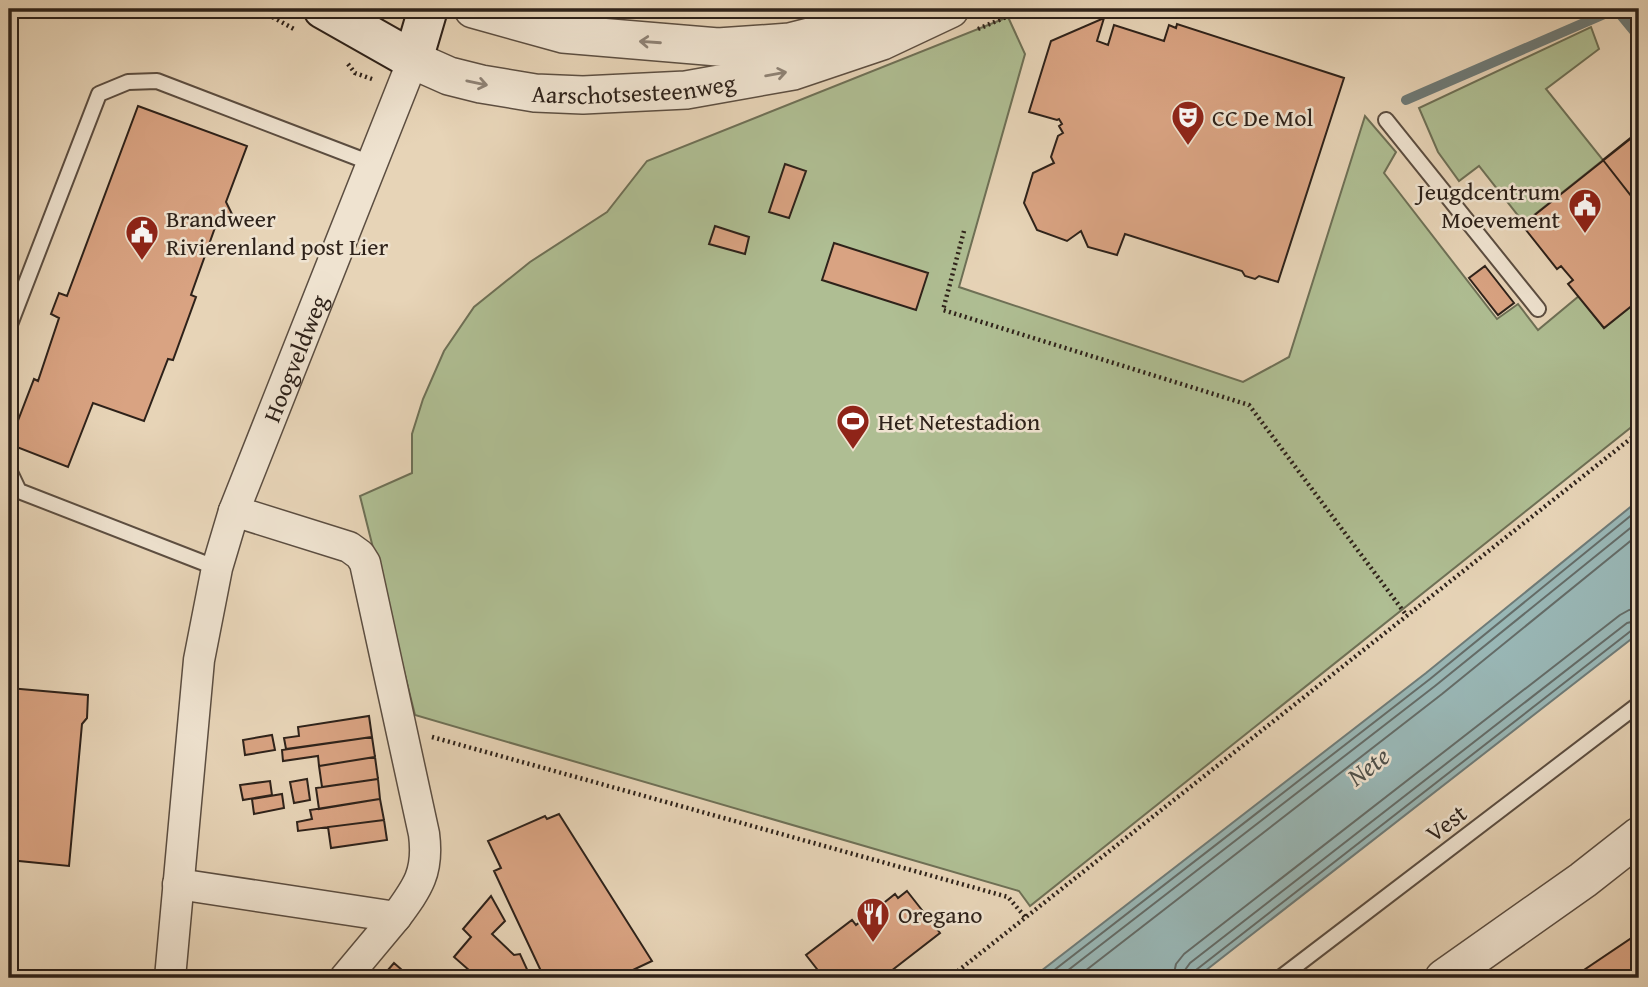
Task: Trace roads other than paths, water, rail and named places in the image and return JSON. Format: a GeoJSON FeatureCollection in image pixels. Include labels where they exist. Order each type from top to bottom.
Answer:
{"type":"FeatureCollection","features":[{"type":"Feature","properties":{"kind":"main road","name":"Aarschotsesteenweg"},"geometry":{"type":"LineString","coordinates":[[323,9],[413,60]]}},
{"type":"Feature","properties":{"kind":"main road","name":"Hoogveldweg"},"geometry":{"type":"LineString","coordinates":[[413,60],[428,9]]}},
{"type":"Feature","properties":{"kind":"street","name":"Aarschotsesteenweg"},"geometry":{"type":"LineString","coordinates":[[473,9],[563,34],[718,47],[790,42],[922,9]]}},
{"type":"Feature","properties":{"kind":"street","name":"Aarschotsesteenweg"},"geometry":{"type":"LineString","coordinates":[[413,60],[449,76],[534,93],[583,95],[686,90],[793,71],[882,41],[950,9]]}},
{"type":"Feature","properties":{"kind":"street","name":"Hoogveldweg"},"geometry":{"type":"LineString","coordinates":[[170,978],[199,660],[216,568],[234,511],[413,60]]}},
{"type":"Feature","properties":{"kind":"street"},"geometry":{"type":"LineString","coordinates":[[234,511],[349,547],[360,555],[365,563],[426,851],[425,868],[420,882],[396,917],[345,978]]}},
{"type":"Feature","properties":{"kind":"street"},"geometry":{"type":"LineString","coordinates":[[1444,978],[1583,880],[1639,836]]}},
{"type":"Feature","properties":{"kind":"street"},"geometry":{"type":"LineString","coordinates":[[178,884],[396,917]]}},
{"type":"Feature","properties":{"kind":"lane"},"geometry":{"type":"LineString","coordinates":[[9,327],[99,94],[128,82],[157,81],[371,163]]}},
{"type":"Feature","properties":{"kind":"lane"},"geometry":{"type":"LineString","coordinates":[[1386,120],[1538,309]]}},
{"type":"Feature","properties":{"kind":"lane"},"geometry":{"type":"LineString","coordinates":[[9,470],[19,491],[216,568]]}},
{"type":"Feature","properties":{"kind":"lane","name":"Vest"},"geometry":{"type":"LineString","coordinates":[[1280,978],[1639,704]]}},
{"type":"Feature","properties":{"kind":"water","name":"Nete"},"geometry":{"type":"Polygon","coordinates":[[[1639,500],[1639,633],[1196,978],[1032,978],[1426,673],[1639,500]]]}},
{"type":"Feature","properties":{"kind":"waterway"},"geometry":{"type":"LineString","coordinates":[[1616,9],[1639,37]]}},
{"type":"Feature","properties":{"kind":"waterway"},"geometry":{"type":"LineString","coordinates":[[1406,100],[1616,9]]}},
{"type":"Feature","properties":{"kind":"place","name":"CC De Mol"},"geometry":{"type":"Point","coordinates":[1188,147]}},
{"type":"Feature","properties":{"kind":"place","name":"Jeugdcentrum Moevement"},"geometry":{"type":"Point","coordinates":[1585,235]}},
{"type":"Feature","properties":{"kind":"place","name":"Brandweer Rivierenland post Lier"},"geometry":{"type":"Point","coordinates":[142,262]}},
{"type":"Feature","properties":{"kind":"place","name":"Het Netestadion"},"geometry":{"type":"Point","coordinates":[853,451]}},
{"type":"Feature","properties":{"kind":"place","name":"Oregano"},"geometry":{"type":"Point","coordinates":[873,944]}}]}
